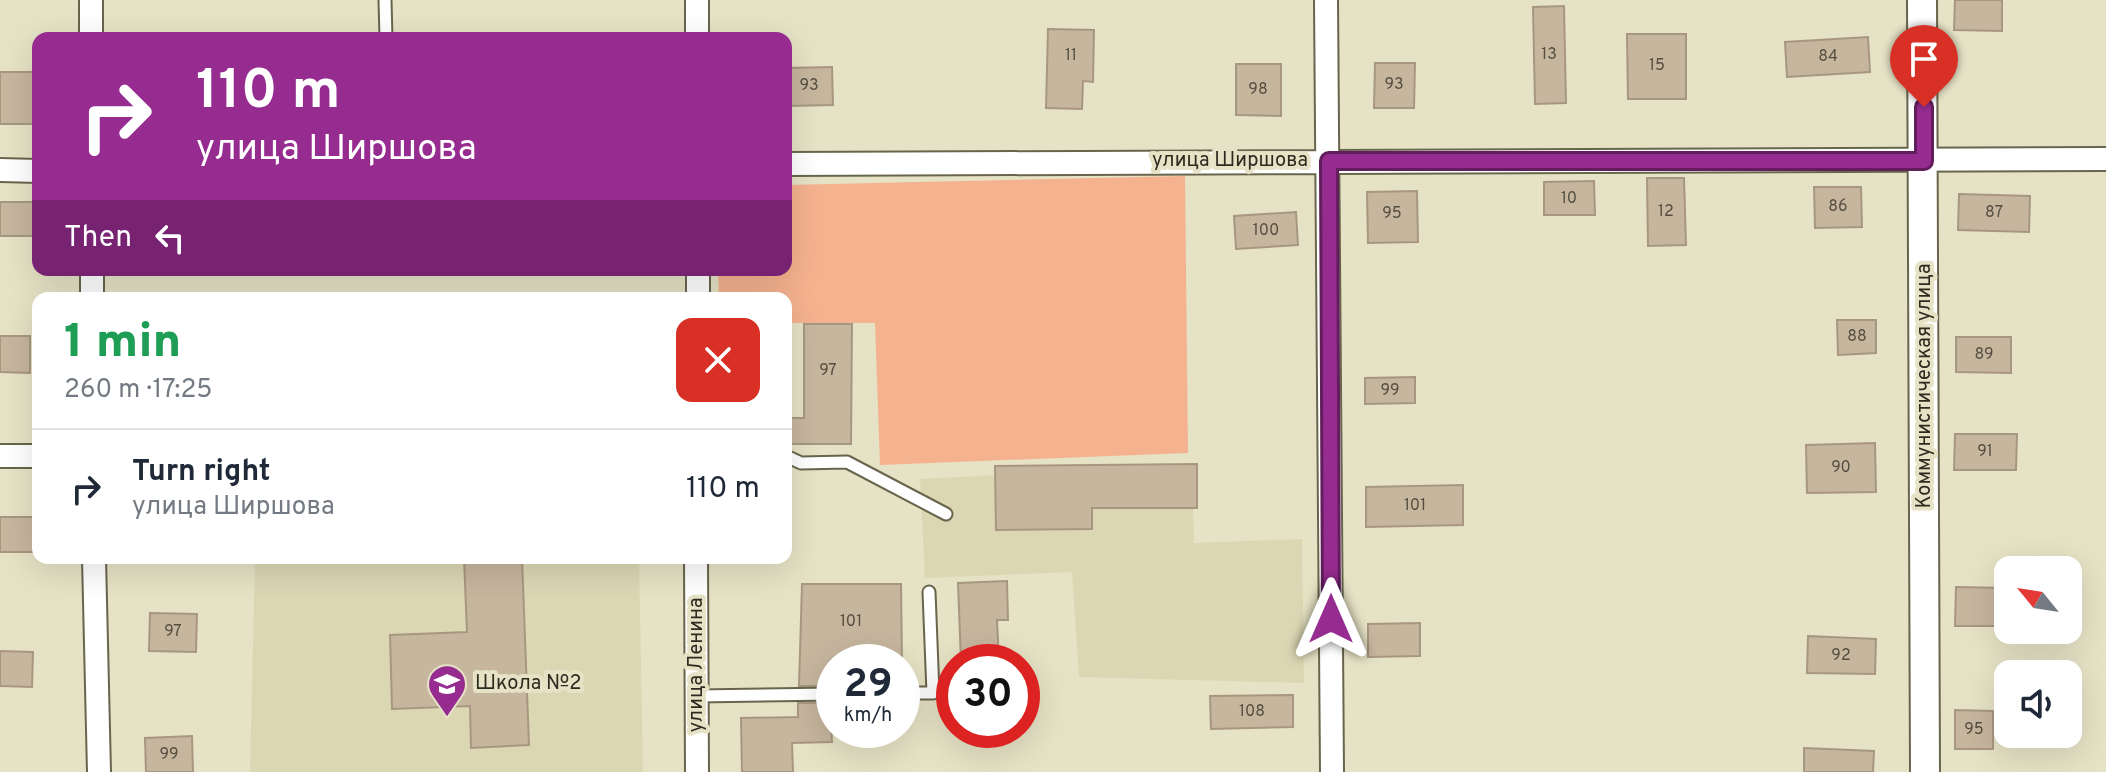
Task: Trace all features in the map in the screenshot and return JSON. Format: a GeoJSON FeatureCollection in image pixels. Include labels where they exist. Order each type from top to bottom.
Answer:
{"type":"FeatureCollection","features":[{"type":"Feature","properties":{"kind":"street"},"geometry":{"type":"LineString","coordinates":[[91,0],[91,32]]}},
{"type":"Feature","properties":{"kind":"street"},"geometry":{"type":"LineString","coordinates":[[697,0],[697,32]]}},
{"type":"Feature","properties":{"kind":"street"},"geometry":{"type":"LineString","coordinates":[[1326,0],[1332,772]]}},
{"type":"Feature","properties":{"kind":"street","name":"Коммунистическая улица"},"geometry":{"type":"LineString","coordinates":[[1922,0],[1925,772]]}},
{"type":"Feature","properties":{"kind":"street","name":"улица Ширшова"},"geometry":{"type":"LineString","coordinates":[[792,164],[2106,159]]}},
{"type":"Feature","properties":{"kind":"street"},"geometry":{"type":"LineString","coordinates":[[0,170],[32,171]]}},
{"type":"Feature","properties":{"kind":"street"},"geometry":{"type":"LineString","coordinates":[[0,456],[32,456]]}},
{"type":"Feature","properties":{"kind":"street"},"geometry":{"type":"LineString","coordinates":[[94,564],[99,772]]}},
{"type":"Feature","properties":{"kind":"street","name":"улица Ленина"},"geometry":{"type":"LineString","coordinates":[[696,564],[697,772]]}},
{"type":"Feature","properties":{"kind":"lane"},"geometry":{"type":"LineString","coordinates":[[385,0],[386,32]]}},
{"type":"Feature","properties":{"kind":"lane"},"geometry":{"type":"LineString","coordinates":[[792,459],[801,463],[847,462],[946,514]]}},
{"type":"Feature","properties":{"kind":"lane"},"geometry":{"type":"LineString","coordinates":[[920,693],[933,693],[929,592]]}},
{"type":"Feature","properties":{"kind":"lane"},"geometry":{"type":"LineString","coordinates":[[697,696],[816,694]]}},
{"type":"Feature","properties":{"kind":"shaded area"},"geometry":{"type":"Polygon","coordinates":[[[1185,176],[1188,453],[880,465],[875,323],[792,323],[792,292],[719,292],[718,276],[792,276],[792,185],[1185,176]]]}},
{"type":"Feature","properties":{"kind":"shaded area"},"geometry":{"type":"Polygon","coordinates":[[[1192,465],[1194,543],[1302,539],[1304,683],[1079,677],[1072,572],[925,578],[920,479],[1192,465]]]}},
{"type":"Feature","properties":{"kind":"shaded area","name":"Школа №2"},"geometry":{"type":"Polygon","coordinates":[[[255,564],[639,564],[643,772],[250,772],[255,564]]]}},
{"type":"Feature","properties":{"kind":"building"},"geometry":{"type":"Polygon","coordinates":[[[1955,0],[2002,0],[2002,31],[1954,30],[1955,0]]]}},
{"type":"Feature","properties":{"kind":"building"},"geometry":{"type":"Polygon","coordinates":[[[1564,6],[1566,103],[1535,104],[1533,7],[1564,6]]]}},
{"type":"Feature","properties":{"kind":"building"},"geometry":{"type":"Polygon","coordinates":[[[1048,29],[1094,30],[1093,82],[1083,81],[1082,109],[1046,108],[1048,29]]]}},
{"type":"Feature","properties":{"kind":"building"},"geometry":{"type":"Polygon","coordinates":[[[1627,34],[1686,34],[1686,99],[1628,99],[1627,34]]]}},
{"type":"Feature","properties":{"kind":"building"},"geometry":{"type":"Polygon","coordinates":[[[1868,37],[1870,72],[1787,77],[1785,42],[1868,37]]]}},
{"type":"Feature","properties":{"kind":"building"},"geometry":{"type":"Polygon","coordinates":[[[1375,63],[1415,63],[1414,108],[1374,108],[1375,63]]]}},
{"type":"Feature","properties":{"kind":"building"},"geometry":{"type":"Polygon","coordinates":[[[1236,64],[1281,64],[1281,116],[1236,115],[1236,64]]]}},
{"type":"Feature","properties":{"kind":"building"},"geometry":{"type":"Polygon","coordinates":[[[832,67],[833,105],[792,106],[792,68],[832,67]]]}},
{"type":"Feature","properties":{"kind":"building"},"geometry":{"type":"Polygon","coordinates":[[[0,72],[32,72],[32,124],[0,124],[0,72]]]}},
{"type":"Feature","properties":{"kind":"building"},"geometry":{"type":"Polygon","coordinates":[[[1647,178],[1684,178],[1686,245],[1648,246],[1647,178]]]}},
{"type":"Feature","properties":{"kind":"building"},"geometry":{"type":"Polygon","coordinates":[[[1594,181],[1595,215],[1544,215],[1544,182],[1594,181]]]}},
{"type":"Feature","properties":{"kind":"building"},"geometry":{"type":"Polygon","coordinates":[[[1814,187],[1861,187],[1862,227],[1815,228],[1814,187]]]}},
{"type":"Feature","properties":{"kind":"building"},"geometry":{"type":"Polygon","coordinates":[[[1417,191],[1418,242],[1368,243],[1367,192],[1417,191]]]}},
{"type":"Feature","properties":{"kind":"building"},"geometry":{"type":"Polygon","coordinates":[[[1959,194],[2030,196],[2029,232],[1958,230],[1959,194]]]}},
{"type":"Feature","properties":{"kind":"building"},"geometry":{"type":"Polygon","coordinates":[[[0,202],[32,202],[32,236],[0,236],[0,202]]]}},
{"type":"Feature","properties":{"kind":"building"},"geometry":{"type":"Polygon","coordinates":[[[1296,212],[1298,245],[1236,249],[1234,216],[1296,212]]]}},
{"type":"Feature","properties":{"kind":"building"},"geometry":{"type":"Polygon","coordinates":[[[1837,320],[1876,320],[1876,353],[1838,355],[1837,320]]]}},
{"type":"Feature","properties":{"kind":"building"},"geometry":{"type":"Polygon","coordinates":[[[804,324],[852,324],[851,444],[792,444],[792,418],[804,418],[804,324]]]}},
{"type":"Feature","properties":{"kind":"building"},"geometry":{"type":"Polygon","coordinates":[[[0,336],[30,336],[30,373],[0,372],[0,336]]]}},
{"type":"Feature","properties":{"kind":"building"},"geometry":{"type":"Polygon","coordinates":[[[1956,337],[2011,337],[2011,373],[1956,372],[1956,337]]]}},
{"type":"Feature","properties":{"kind":"building"},"geometry":{"type":"Polygon","coordinates":[[[1415,377],[1415,403],[1365,404],[1365,378],[1415,377]]]}},
{"type":"Feature","properties":{"kind":"building"},"geometry":{"type":"Polygon","coordinates":[[[1955,434],[2017,434],[2016,470],[1954,470],[1955,434]]]}},
{"type":"Feature","properties":{"kind":"building"},"geometry":{"type":"Polygon","coordinates":[[[1875,443],[1876,492],[1807,493],[1806,445],[1875,443]]]}},
{"type":"Feature","properties":{"kind":"building"},"geometry":{"type":"Polygon","coordinates":[[[1197,464],[1197,508],[1092,508],[1092,529],[996,530],[995,466],[1197,464]]]}},
{"type":"Feature","properties":{"kind":"building"},"geometry":{"type":"Polygon","coordinates":[[[1463,485],[1463,525],[1366,527],[1366,487],[1463,485]]]}},
{"type":"Feature","properties":{"kind":"building"},"geometry":{"type":"Polygon","coordinates":[[[0,517],[32,517],[32,552],[0,552],[0,517]]]}},
{"type":"Feature","properties":{"kind":"building"},"geometry":{"type":"Polygon","coordinates":[[[464,564],[522,564],[529,745],[471,748],[470,706],[392,709],[390,635],[467,632],[464,564]]]}},
{"type":"Feature","properties":{"kind":"building"},"geometry":{"type":"Polygon","coordinates":[[[1007,581],[1008,620],[997,620],[998,644],[960,644],[958,583],[1007,581]]]}},
{"type":"Feature","properties":{"kind":"building"},"geometry":{"type":"Polygon","coordinates":[[[802,584],[901,584],[902,644],[816,644],[816,686],[799,686],[802,584]]]}},
{"type":"Feature","properties":{"kind":"building"},"geometry":{"type":"Polygon","coordinates":[[[1956,587],[1994,588],[1994,626],[1955,626],[1956,587]]]}},
{"type":"Feature","properties":{"kind":"building"},"geometry":{"type":"Polygon","coordinates":[[[150,613],[197,614],[196,652],[149,651],[150,613]]]}},
{"type":"Feature","properties":{"kind":"building"},"geometry":{"type":"Polygon","coordinates":[[[1420,623],[1420,656],[1368,657],[1368,624],[1420,623]]]}},
{"type":"Feature","properties":{"kind":"building"},"geometry":{"type":"Polygon","coordinates":[[[1808,636],[1876,639],[1875,674],[1807,673],[1808,636]]]}},
{"type":"Feature","properties":{"kind":"building"},"geometry":{"type":"Polygon","coordinates":[[[0,651],[33,652],[32,687],[0,686],[0,651]]]}},
{"type":"Feature","properties":{"kind":"building"},"geometry":{"type":"Polygon","coordinates":[[[1293,695],[1293,727],[1211,729],[1210,696],[1293,695]]]}},
{"type":"Feature","properties":{"kind":"building"},"geometry":{"type":"Polygon","coordinates":[[[798,703],[816,703],[816,742],[792,743],[793,772],[742,772],[741,718],[798,717],[798,703]]]}},
{"type":"Feature","properties":{"kind":"building"},"geometry":{"type":"Polygon","coordinates":[[[1955,710],[1993,711],[1993,749],[1955,749],[1955,710]]]}},
{"type":"Feature","properties":{"kind":"building"},"geometry":{"type":"Polygon","coordinates":[[[192,736],[193,772],[146,772],[145,738],[192,736]]]}},
{"type":"Feature","properties":{"kind":"building"},"geometry":{"type":"Polygon","coordinates":[[[1804,748],[1874,751],[1873,772],[1804,772],[1804,748]]]}},
{"type":"Feature","properties":{"kind":"place","name":"Школа №2"},"geometry":{"type":"Point","coordinates":[447,718]}},
{"type":"Feature","properties":{"kind":"route"},"geometry":{"type":"LineString","coordinates":[[1331,619],[1329,161],[1924,161],[1924,107]]}}]}
